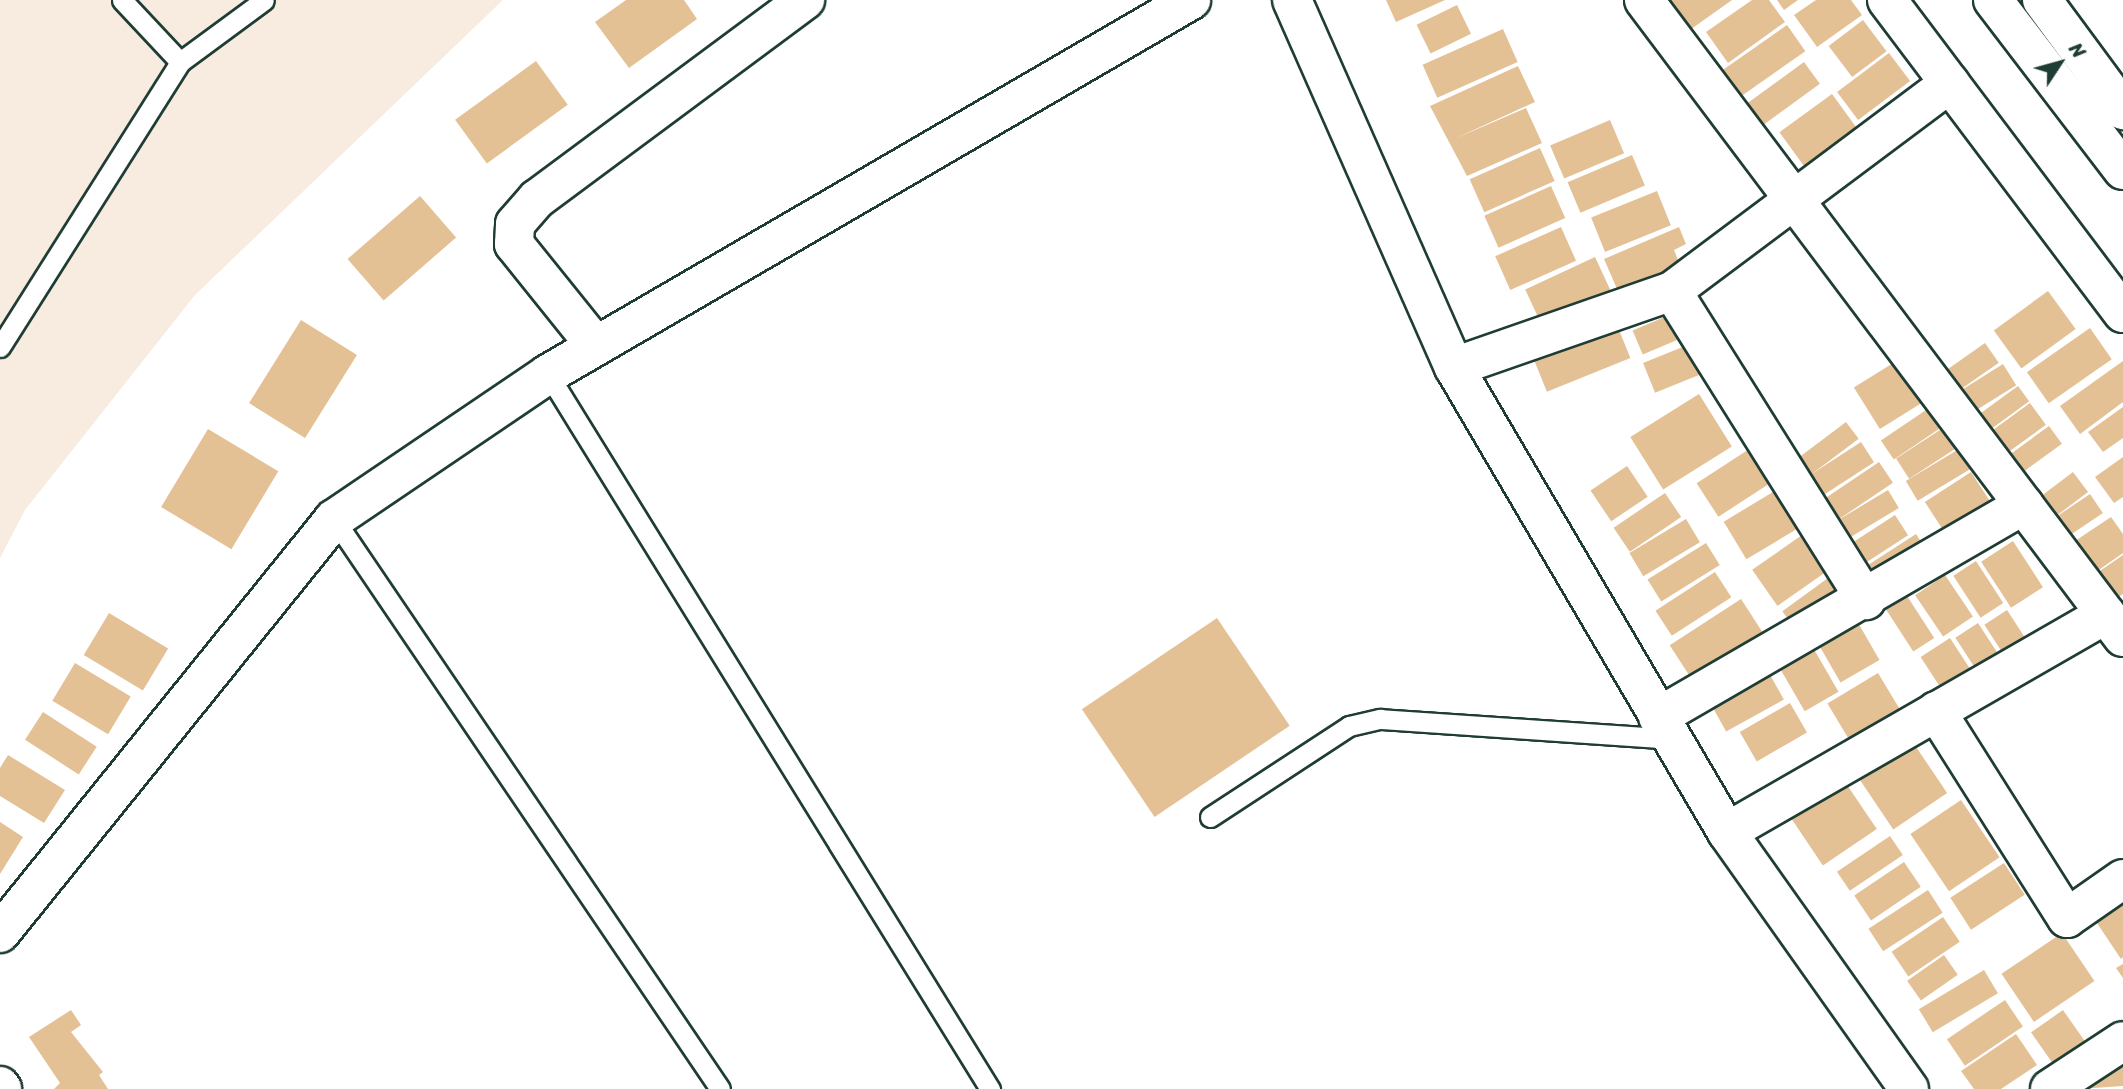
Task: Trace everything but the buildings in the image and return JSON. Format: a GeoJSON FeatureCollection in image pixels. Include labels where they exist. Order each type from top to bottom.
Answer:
{"type":"FeatureCollection","features":[{"type":"Feature","properties":{"kind":"street"},"geometry":{"type":"LineString","coordinates":[[596,346],[514,244],[514,224],[537,199],[805,0]]}},
{"type":"Feature","properties":{"kind":"street"},"geometry":{"type":"LineString","coordinates":[[0,933],[334,519],[548,374],[1191,0]]}},
{"type":"Feature","properties":{"kind":"street"},"geometry":{"type":"LineString","coordinates":[[1292,0],[1454,366],[1727,832],[1909,1089]]}},
{"type":"Feature","properties":{"kind":"street"},"geometry":{"type":"LineString","coordinates":[[1644,0],[2114,626],[1937,711],[1727,832]]}},
{"type":"Feature","properties":{"kind":"street"},"geometry":{"type":"LineString","coordinates":[[1887,0],[2123,313]]}},
{"type":"Feature","properties":{"kind":"street"},"geometry":{"type":"LineString","coordinates":[[1993,0],[2123,170]]}},
{"type":"Feature","properties":{"kind":"street"},"geometry":{"type":"LineString","coordinates":[[2042,0],[2123,110]]}},
{"type":"Feature","properties":{"kind":"street"},"geometry":{"type":"LineString","coordinates":[[1454,366],[1672,291],[1797,201],[1950,83]]}},
{"type":"Feature","properties":{"kind":"street"},"geometry":{"type":"LineString","coordinates":[[1672,291],[1866,600]]}},
{"type":"Feature","properties":{"kind":"street"},"geometry":{"type":"LineString","coordinates":[[1665,728],[1866,600],[2024,505]]}},
{"type":"Feature","properties":{"kind":"street"},"geometry":{"type":"LineString","coordinates":[[1937,711],[2067,918],[2123,879]]}},
{"type":"Feature","properties":{"kind":"street"},"geometry":{"type":"LineString","coordinates":[[2050,1089],[2123,1041]]}},
{"type":"Feature","properties":{"kind":"lane"},"geometry":{"type":"LineString","coordinates":[[122,0],[180,62]]}},
{"type":"Feature","properties":{"kind":"lane"},"geometry":{"type":"LineString","coordinates":[[0,347],[180,62],[264,0]]}},
{"type":"Feature","properties":{"kind":"lane"},"geometry":{"type":"LineString","coordinates":[[548,374],[990,1089]]}},
{"type":"Feature","properties":{"kind":"lane"},"geometry":{"type":"LineString","coordinates":[[334,519],[720,1089]]}},
{"type":"Feature","properties":{"kind":"lane"},"geometry":{"type":"LineString","coordinates":[[1210,817],[1349,726],[1380,719],[1665,728]]}},
{"type":"Feature","properties":{"kind":"shaded area"},"geometry":{"type":"Polygon","coordinates":[[[0,0],[503,0],[195,295],[25,510],[0,558],[0,0]]]}}]}
